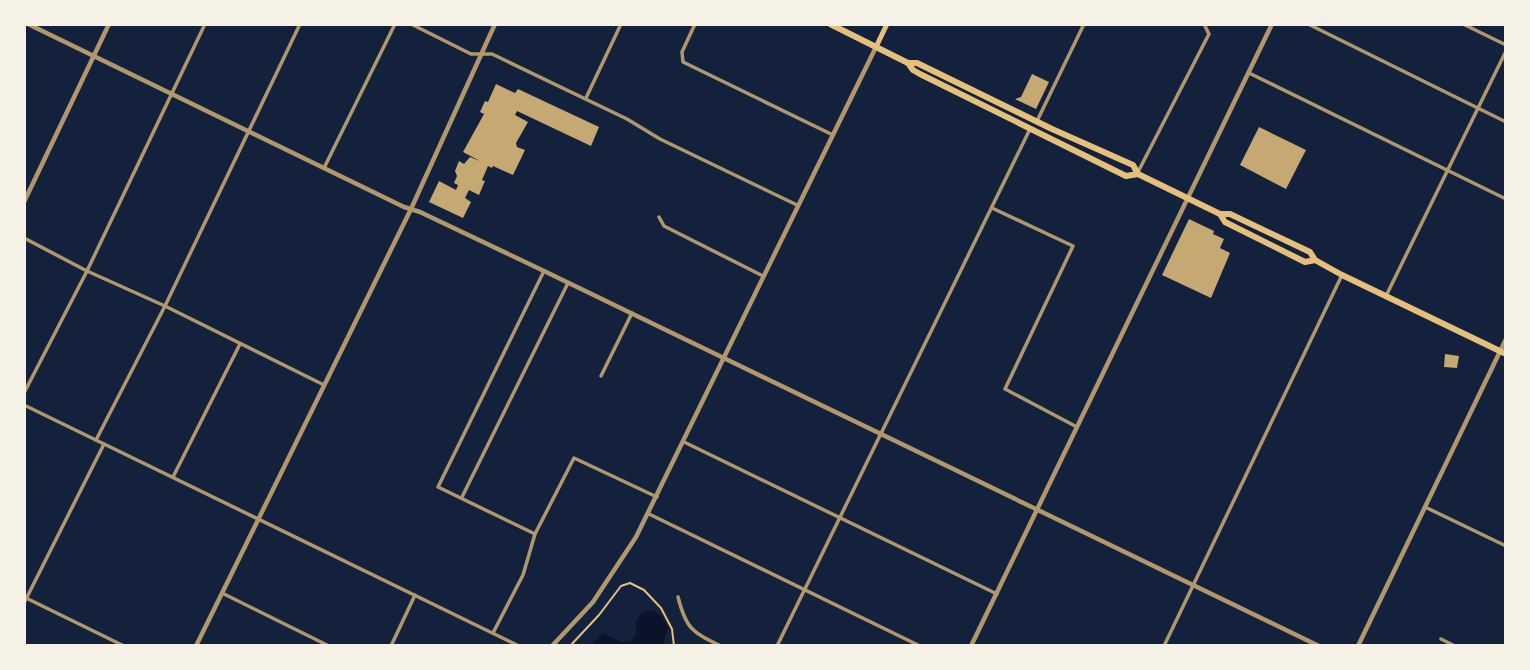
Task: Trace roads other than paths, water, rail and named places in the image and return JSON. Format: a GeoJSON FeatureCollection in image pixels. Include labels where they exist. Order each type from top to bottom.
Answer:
{"type":"FeatureCollection","features":[{"type":"Feature","properties":{"kind":"main road"},"geometry":{"type":"LineString","coordinates":[[830,24],[908,63],[917,63],[1133,165],[1138,174]]}},
{"type":"Feature","properties":{"kind":"main road"},"geometry":{"type":"LineString","coordinates":[[876,47],[887,24]]}},
{"type":"Feature","properties":{"kind":"main road"},"geometry":{"type":"LineString","coordinates":[[908,63],[913,71],[1126,176],[1138,174],[1220,214],[1230,214],[1310,252],[1315,260],[1342,275],[1503,353]]}},
{"type":"Feature","properties":{"kind":"street"},"geometry":{"type":"LineString","coordinates":[[28,24],[1319,646]]}},
{"type":"Feature","properties":{"kind":"street"},"geometry":{"type":"LineString","coordinates":[[24,202],[109,24]]}},
{"type":"Feature","properties":{"kind":"street"},"geometry":{"type":"LineString","coordinates":[[24,393],[87,271],[205,24]]}},
{"type":"Feature","properties":{"kind":"street"},"geometry":{"type":"LineString","coordinates":[[96,440],[165,306],[300,24]]}},
{"type":"Feature","properties":{"kind":"street"},"geometry":{"type":"LineString","coordinates":[[324,168],[395,24]]}},
{"type":"Feature","properties":{"kind":"street"},"geometry":{"type":"LineString","coordinates":[[411,24],[471,54],[492,54],[586,98],[660,139],[797,205]]}},
{"type":"Feature","properties":{"kind":"street"},"geometry":{"type":"LineString","coordinates":[[196,646],[411,209],[495,24]]}},
{"type":"Feature","properties":{"kind":"street"},"geometry":{"type":"LineString","coordinates":[[586,98],[621,24]]}},
{"type":"Feature","properties":{"kind":"street"},"geometry":{"type":"LineString","coordinates":[[695,24],[682,52],[682,58],[687,64],[833,135]]}},
{"type":"Feature","properties":{"kind":"street"},"geometry":{"type":"LineString","coordinates":[[1037,121],[1084,24]]}},
{"type":"Feature","properties":{"kind":"street"},"geometry":{"type":"LineString","coordinates":[[1138,174],[1209,34],[1204,24]]}},
{"type":"Feature","properties":{"kind":"street"},"geometry":{"type":"LineString","coordinates":[[971,646],[1272,24]]}},
{"type":"Feature","properties":{"kind":"street"},"geometry":{"type":"LineString","coordinates":[[1308,24],[1506,122]]}},
{"type":"Feature","properties":{"kind":"street"},"geometry":{"type":"LineString","coordinates":[[1463,24],[1506,45]]}},
{"type":"Feature","properties":{"kind":"street"},"geometry":{"type":"LineString","coordinates":[[552,646],[577,621],[608,581],[649,514],[876,47]]}},
{"type":"Feature","properties":{"kind":"street"},"geometry":{"type":"LineString","coordinates":[[1385,296],[1506,51]]}},
{"type":"Feature","properties":{"kind":"street"},"geometry":{"type":"LineString","coordinates":[[1249,73],[1506,200]]}},
{"type":"Feature","properties":{"kind":"street"},"geometry":{"type":"LineString","coordinates":[[778,646],[1031,127]]}},
{"type":"Feature","properties":{"kind":"street"},"geometry":{"type":"LineString","coordinates":[[992,208],[1073,246],[1005,389],[1077,427]]}},
{"type":"Feature","properties":{"kind":"street"},"geometry":{"type":"LineString","coordinates":[[659,217],[664,226],[764,276]]}},
{"type":"Feature","properties":{"kind":"street"},"geometry":{"type":"LineString","coordinates":[[24,238],[324,386]]}},
{"type":"Feature","properties":{"kind":"street"},"geometry":{"type":"LineString","coordinates":[[535,534],[438,487],[544,271]]}},
{"type":"Feature","properties":{"kind":"street"},"geometry":{"type":"LineString","coordinates":[[1164,646],[1342,275]]}},
{"type":"Feature","properties":{"kind":"street"},"geometry":{"type":"LineString","coordinates":[[462,498],[568,282]]}},
{"type":"Feature","properties":{"kind":"street"},"geometry":{"type":"LineString","coordinates":[[601,376],[632,313]]}},
{"type":"Feature","properties":{"kind":"street"},"geometry":{"type":"LineString","coordinates":[[1358,646],[1503,353],[1506,339]]}},
{"type":"Feature","properties":{"kind":"street"},"geometry":{"type":"LineString","coordinates":[[173,477],[240,344]]}},
{"type":"Feature","properties":{"kind":"street"},"geometry":{"type":"LineString","coordinates":[[24,405],[519,646]]}},
{"type":"Feature","properties":{"kind":"street"},"geometry":{"type":"LineString","coordinates":[[684,443],[997,594]]}},
{"type":"Feature","properties":{"kind":"street"},"geometry":{"type":"LineString","coordinates":[[104,444],[25,599],[124,646]]}},
{"type":"Feature","properties":{"kind":"street"},"geometry":{"type":"LineString","coordinates":[[493,633],[523,575],[535,534],[574,458],[657,497]]}},
{"type":"Feature","properties":{"kind":"street"},"geometry":{"type":"LineString","coordinates":[[1425,507],[1506,546]]}},
{"type":"Feature","properties":{"kind":"street"},"geometry":{"type":"LineString","coordinates":[[649,514],[920,646]]}},
{"type":"Feature","properties":{"kind":"street"},"geometry":{"type":"LineString","coordinates":[[222,593],[329,646]]}},
{"type":"Feature","properties":{"kind":"street"},"geometry":{"type":"LineString","coordinates":[[391,646],[415,595]]}},
{"type":"Feature","properties":{"kind":"street"},"geometry":{"type":"LineString","coordinates":[[678,597],[683,619],[698,635],[721,646]]}},
{"type":"Feature","properties":{"kind":"street"},"geometry":{"type":"LineString","coordinates":[[1441,639],[1455,646]]}},
{"type":"Feature","properties":{"kind":"water"},"geometry":{"type":"Polygon","coordinates":[[[652,610],[662,616],[668,628],[663,645],[591,645],[603,633],[621,642],[631,641],[637,633],[635,624],[642,612],[652,610]]]}}]}
